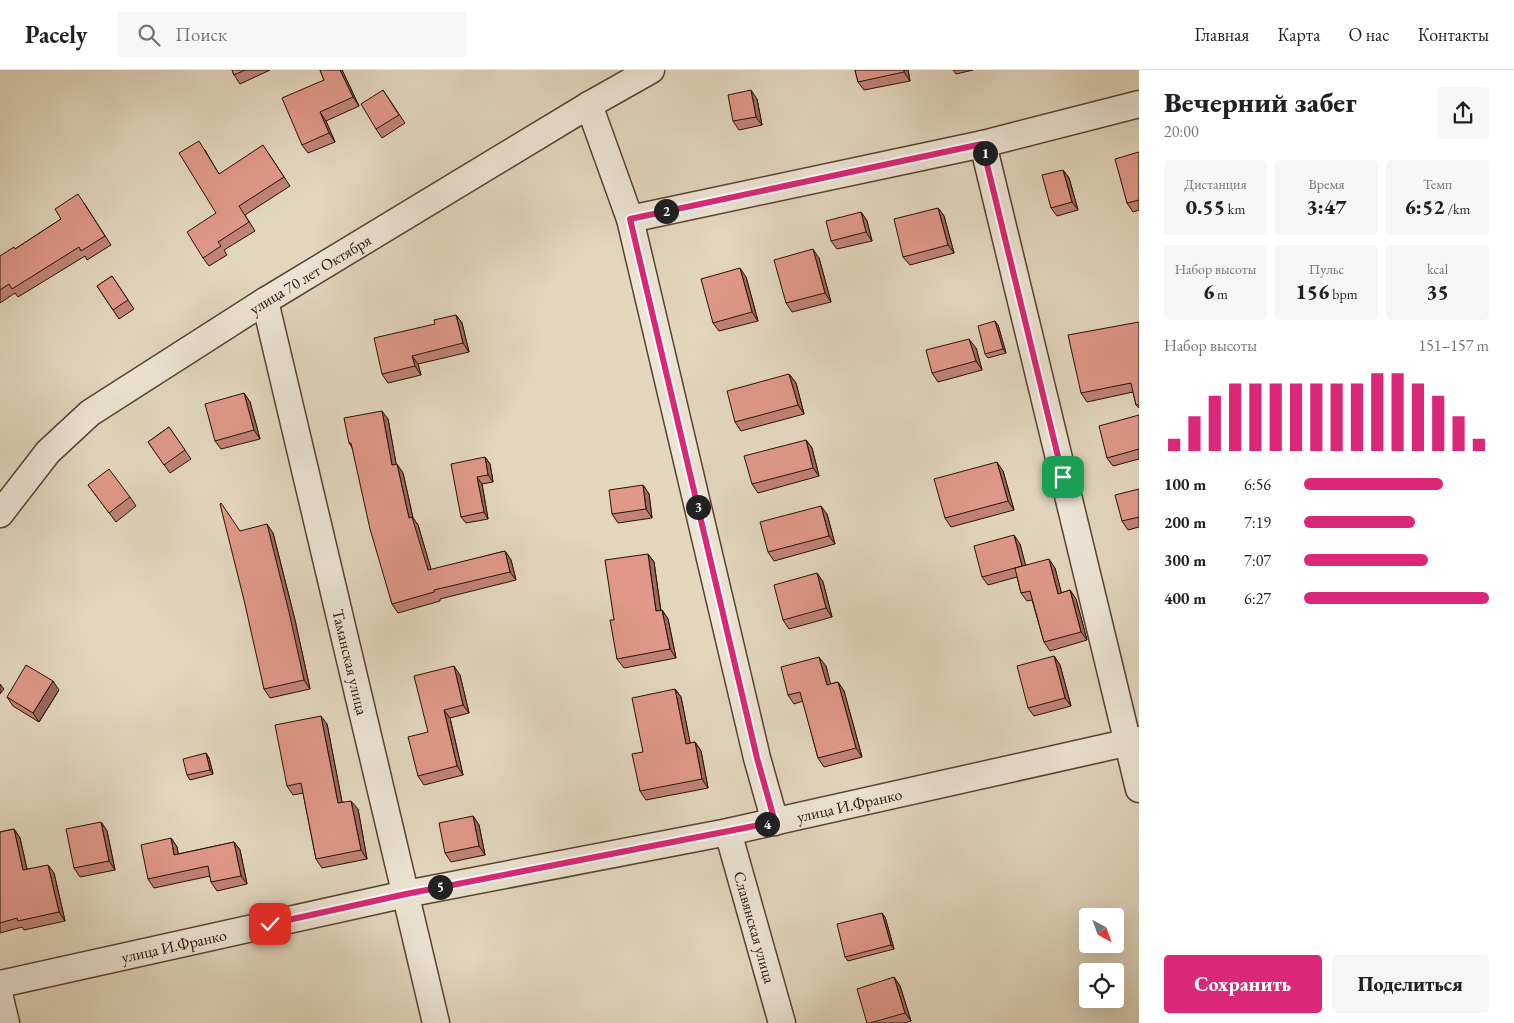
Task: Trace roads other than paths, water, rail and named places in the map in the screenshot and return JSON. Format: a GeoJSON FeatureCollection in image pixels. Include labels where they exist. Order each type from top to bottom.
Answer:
{"type":"FeatureCollection","features":[{"type":"Feature","properties":{"kind":"street","name":"улица 70 лет Октября"},"geometry":{"type":"LineString","coordinates":[[0,514],[48,452],[90,413],[265,301],[589,105],[651,70]]}},
{"type":"Feature","properties":{"kind":"street"},"geometry":{"type":"LineString","coordinates":[[630,219],[982,144],[1139,104]]}},
{"type":"Feature","properties":{"kind":"street"},"geometry":{"type":"LineString","coordinates":[[589,105],[630,219],[752,738],[775,822]]}},
{"type":"Feature","properties":{"kind":"street"},"geometry":{"type":"LineString","coordinates":[[982,144],[1134,741],[1139,789]]}},
{"type":"Feature","properties":{"kind":"street","name":"Таманская улица"},"geometry":{"type":"LineString","coordinates":[[265,301],[436,1023]]}},
{"type":"Feature","properties":{"kind":"street","name":"улица И.Франко"},"geometry":{"type":"LineString","coordinates":[[0,984],[406,894],[775,822],[1134,741]]}},
{"type":"Feature","properties":{"kind":"street","name":"Славянская улица"},"geometry":{"type":"LineString","coordinates":[[728,832],[782,1023]]}},
{"type":"Feature","properties":{"kind":"street"},"geometry":{"type":"LineString","coordinates":[[0,998],[6,1023]]}}]}
